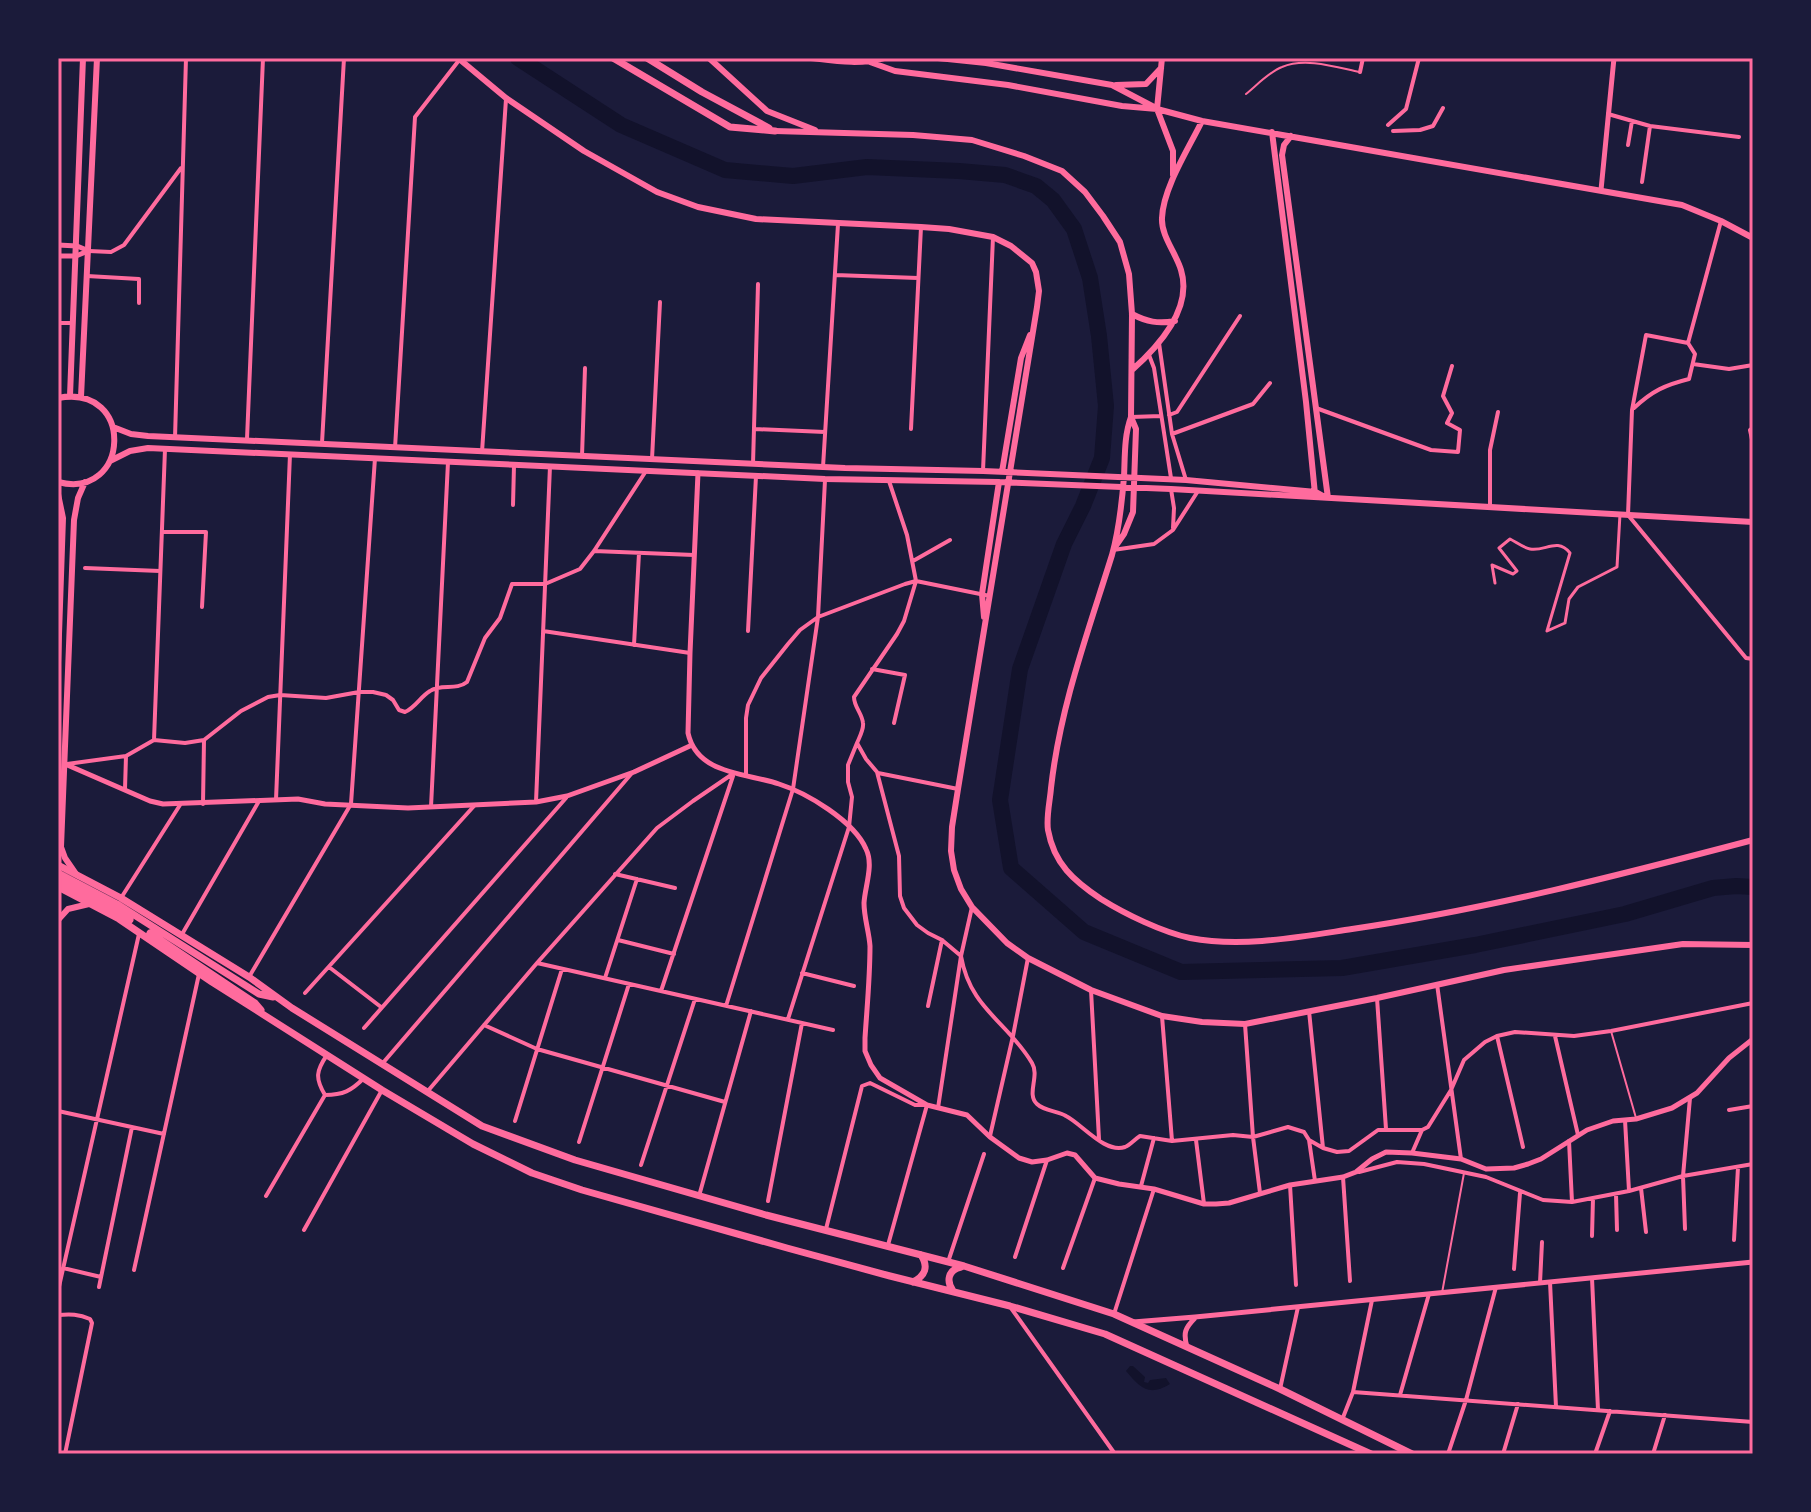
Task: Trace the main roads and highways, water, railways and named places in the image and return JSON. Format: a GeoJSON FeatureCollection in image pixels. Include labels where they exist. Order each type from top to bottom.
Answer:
{"type":"FeatureCollection","features":[{"type":"Feature","properties":{"kind":"main road"},"geometry":{"type":"LineString","coordinates":[[70,396],[83,58]]}},
{"type":"Feature","properties":{"kind":"main road"},"geometry":{"type":"LineString","coordinates":[[81,397],[97,58]]}},
{"type":"Feature","properties":{"kind":"main road"},"geometry":{"type":"LineString","coordinates":[[613,58],[730,127],[972,140],[1024,156],[1062,171],[1085,192],[1120,242],[1129,274],[1132,314],[1131,417],[1127,429],[1123,496],[1113,550],[1070,686],[1054,760],[1047,827],[1054,854],[1066,871],[1090,892],[1121,912],[1188,937],[1221,941],[1288,939],[1489,905],[1753,840]]}},
{"type":"Feature","properties":{"kind":"main road"},"geometry":{"type":"LineString","coordinates":[[647,58],[775,131]]}},
{"type":"Feature","properties":{"kind":"main road"},"geometry":{"type":"LineString","coordinates":[[710,58],[767,111],[822,133]]}},
{"type":"Feature","properties":{"kind":"main road"},"geometry":{"type":"LineString","coordinates":[[811,58],[844,62],[870,62],[884,58]]}},
{"type":"Feature","properties":{"kind":"main road"},"geometry":{"type":"LineString","coordinates":[[938,58],[987,61],[1112,85],[1146,84],[1161,68]]}},
{"type":"Feature","properties":{"kind":"main road"},"geometry":{"type":"LineString","coordinates":[[1162,58],[1157,109],[1173,151],[1173,181]]}},
{"type":"Feature","properties":{"kind":"main road"},"geometry":{"type":"LineString","coordinates":[[459,59],[506,98],[584,151],[657,192],[698,207],[756,219],[949,229],[993,237],[1011,246],[1032,263],[1039,291],[1035,321],[952,827],[952,860],[961,889],[972,907],[1007,943],[1028,958],[1091,990],[1162,1016],[1245,1024],[1504,970],[1683,944],[1753,945]]}},
{"type":"Feature","properties":{"kind":"main road"},"geometry":{"type":"LineString","coordinates":[[870,62],[895,71],[1157,109],[1202,121],[1682,205],[1753,238]]}},
{"type":"Feature","properties":{"kind":"main road"},"geometry":{"type":"LineString","coordinates":[[1008,85],[1011,68]]}},
{"type":"Feature","properties":{"kind":"main road"},"geometry":{"type":"LineString","coordinates":[[1112,85],[1157,109]]}},
{"type":"Feature","properties":{"kind":"main road"},"geometry":{"type":"LineString","coordinates":[[1132,370],[1149,355],[1175,321],[1181,302],[1182,273],[1162,224],[1164,202],[1202,121]]}},
{"type":"Feature","properties":{"kind":"main road"},"geometry":{"type":"LineString","coordinates":[[1272,132],[1316,495]]}},
{"type":"Feature","properties":{"kind":"main road"},"geometry":{"type":"LineString","coordinates":[[1291,136],[1284,145],[1282,155],[1328,498]]}},
{"type":"Feature","properties":{"kind":"main road"},"geometry":{"type":"LineString","coordinates":[[1132,314],[1160,324],[1175,321]]}},
{"type":"Feature","properties":{"kind":"main road"},"geometry":{"type":"LineString","coordinates":[[1002,472],[1021,358],[1035,321]]}},
{"type":"Feature","properties":{"kind":"main road"},"geometry":{"type":"LineString","coordinates":[[58,398],[70,396],[92,401],[109,416],[115,438],[110,461],[95,477],[73,484],[58,482]]}},
{"type":"Feature","properties":{"kind":"main road"},"geometry":{"type":"LineString","coordinates":[[1113,550],[1133,512],[1136,429],[1131,417]]}},
{"type":"Feature","properties":{"kind":"main road"},"geometry":{"type":"LineString","coordinates":[[113,427],[131,434],[175,438],[1186,480],[1328,498],[1753,522]]}},
{"type":"Feature","properties":{"kind":"main road"},"geometry":{"type":"LineString","coordinates":[[110,461],[130,451],[148,448],[825,479],[999,482],[1316,495]]}},
{"type":"Feature","properties":{"kind":"main road"},"geometry":{"type":"LineString","coordinates":[[76,874],[61,847],[74,520],[85,482]]}},
{"type":"Feature","properties":{"kind":"main road"},"geometry":{"type":"LineString","coordinates":[[985,630],[982,594],[999,482]]}},
{"type":"Feature","properties":{"kind":"main road"},"geometry":{"type":"LineString","coordinates":[[58,494],[63,518],[58,659]]}},
{"type":"Feature","properties":{"kind":"main road"},"geometry":{"type":"LineString","coordinates":[[58,865],[133,907]]}},
{"type":"Feature","properties":{"kind":"main road"},"geometry":{"type":"LineString","coordinates":[[58,873],[117,904],[259,994],[279,999]]}},
{"type":"Feature","properties":{"kind":"main road"},"geometry":{"type":"LineString","coordinates":[[58,880],[114,909],[255,1003],[270,1019]]}},
{"type":"Feature","properties":{"kind":"main road"},"geometry":{"type":"LineString","coordinates":[[58,887],[140,932],[199,974],[382,1090],[473,1144],[532,1173],[597,1194],[1105,1334],[1371,1454]]}},
{"type":"Feature","properties":{"kind":"main road"},"geometry":{"type":"LineString","coordinates":[[58,920],[68,909],[98,905],[105,901],[103,889]]}},
{"type":"Feature","properties":{"kind":"main road"},"geometry":{"type":"LineString","coordinates":[[119,919],[117,912],[121,906],[127,904],[133,907],[482,1126],[541,1148],[699,1196],[964,1266],[1114,1314],[1280,1389],[1412,1454]]}},
{"type":"Feature","properties":{"kind":"main road"},"geometry":{"type":"LineString","coordinates":[[913,1282],[921,1278],[925,1271],[921,1255]]}},
{"type":"Feature","properties":{"kind":"main road"},"geometry":{"type":"LineString","coordinates":[[953,1291],[948,1284],[949,1275],[955,1268],[964,1266]]}},
{"type":"Feature","properties":{"kind":"waterway"},"geometry":{"type":"LineString","coordinates":[[518,58],[621,125],[725,170],[793,176],[867,167],[1005,175],[1036,186],[1053,200],[1074,229],[1090,278],[1099,336],[1106,406],[1102,458],[1064,544],[1020,669],[1000,800],[1011,868],[1084,932],[1181,972],[1342,968],[1625,914],[1713,888],[1753,887]]}}]}
